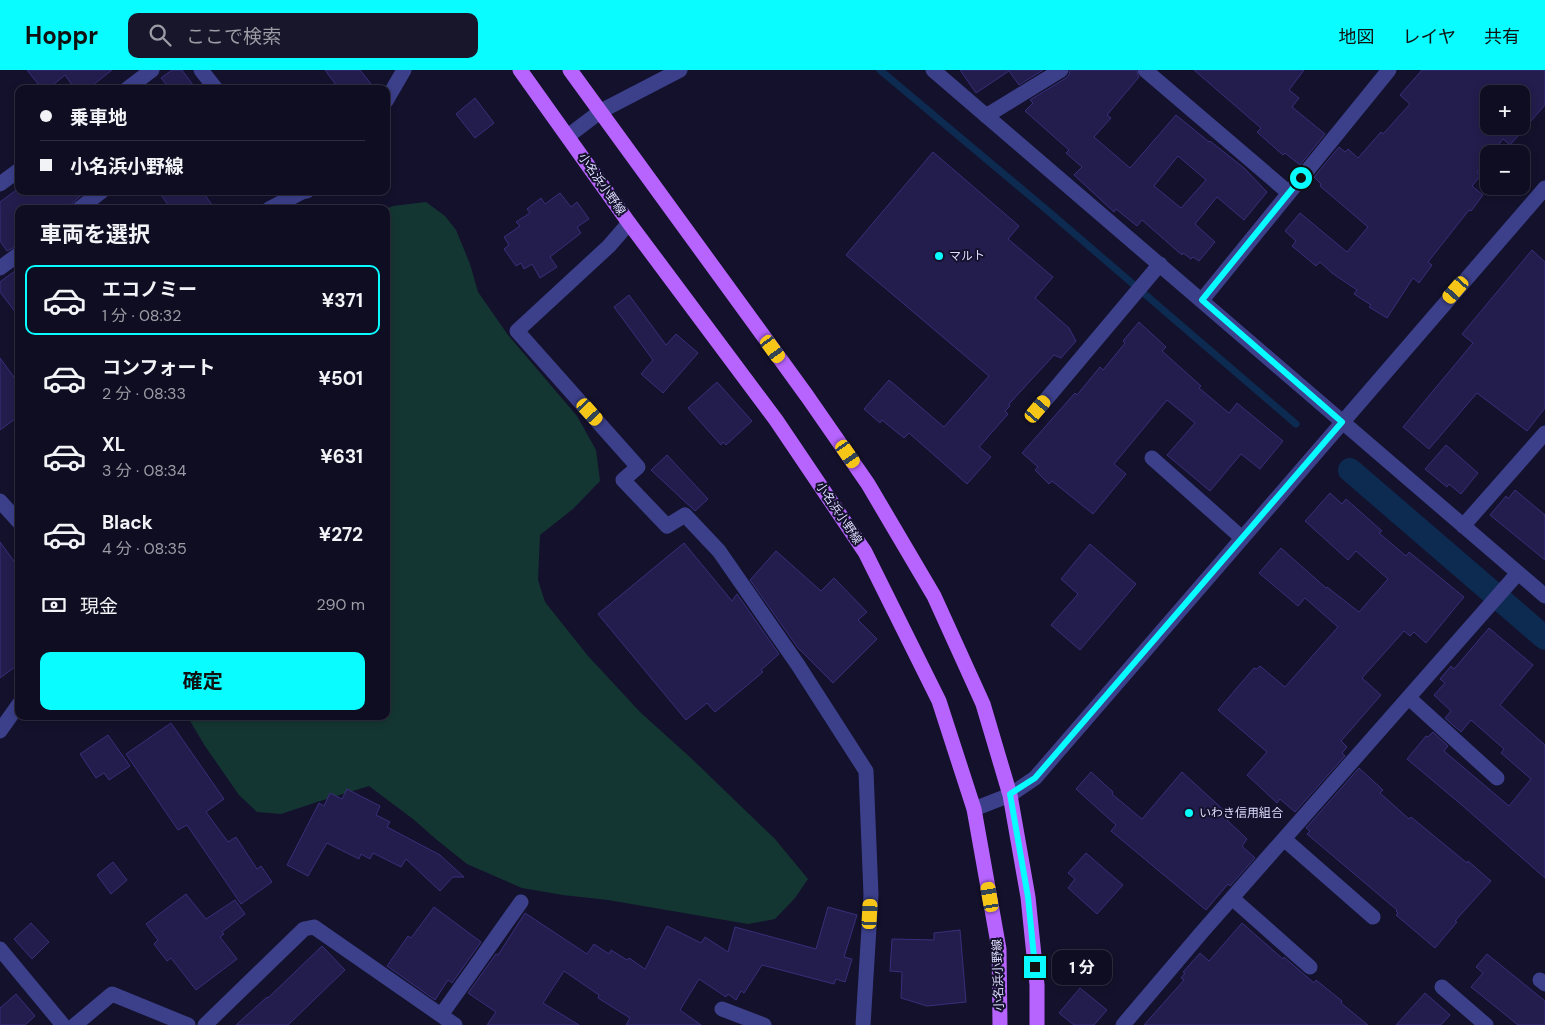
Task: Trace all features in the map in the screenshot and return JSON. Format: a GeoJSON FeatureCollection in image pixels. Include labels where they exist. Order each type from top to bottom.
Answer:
{"type":"FeatureCollection","features":[{"type":"Feature","properties":{"kind":"main road","name":"小名浜小野線"},"geometry":{"type":"LineString","coordinates":[[520,70],[629,223],[776,420],[865,552],[939,701],[974,809],[999,949],[1000,1025]]}},
{"type":"Feature","properties":{"kind":"main road"},"geometry":{"type":"LineString","coordinates":[[570,70],[602,111],[868,484],[934,596],[983,704],[1010,794],[1028,897],[1037,985],[1037,1025]]}},
{"type":"Feature","properties":{"kind":"street"},"geometry":{"type":"LineString","coordinates":[[132,85],[152,70]]}},
{"type":"Feature","properties":{"kind":"street"},"geometry":{"type":"LineString","coordinates":[[200,70],[213,85]]}},
{"type":"Feature","properties":{"kind":"street"},"geometry":{"type":"LineString","coordinates":[[390,95],[404,70]]}},
{"type":"Feature","properties":{"kind":"street"},"geometry":{"type":"LineString","coordinates":[[568,136],[602,111],[680,70]]}},
{"type":"Feature","properties":{"kind":"street"},"geometry":{"type":"LineString","coordinates":[[933,70],[1463,526],[1514,578],[1545,596]]}},
{"type":"Feature","properties":{"kind":"street"},"geometry":{"type":"LineString","coordinates":[[986,116],[1061,70]]}},
{"type":"Feature","properties":{"kind":"street"},"geometry":{"type":"LineString","coordinates":[[1145,70],[1289,193]]}},
{"type":"Feature","properties":{"kind":"street"},"geometry":{"type":"LineString","coordinates":[[1202,300],[1289,193],[1382,73]]}},
{"type":"Feature","properties":{"kind":"street"},"geometry":{"type":"LineString","coordinates":[[0,184],[15,173]]}},
{"type":"Feature","properties":{"kind":"street"},"geometry":{"type":"LineString","coordinates":[[974,809],[1010,794],[1035,778],[1545,188]]}},
{"type":"Feature","properties":{"kind":"street"},"geometry":{"type":"LineString","coordinates":[[84,205],[97,195]]}},
{"type":"Feature","properties":{"kind":"street"},"geometry":{"type":"LineString","coordinates":[[277,205],[296,195]]}},
{"type":"Feature","properties":{"kind":"street"},"geometry":{"type":"LineString","coordinates":[[629,223],[609,246],[517,331],[638,467],[623,480],[667,526],[685,515],[719,550],[798,665],[866,771],[871,895],[863,1025]]}},
{"type":"Feature","properties":{"kind":"street"},"geometry":{"type":"LineString","coordinates":[[0,268],[15,257]]}},
{"type":"Feature","properties":{"kind":"street"},"geometry":{"type":"LineString","coordinates":[[1038,409],[1160,264]]}},
{"type":"Feature","properties":{"kind":"street"},"geometry":{"type":"LineString","coordinates":[[1463,526],[1545,433]]}},
{"type":"Feature","properties":{"kind":"street"},"geometry":{"type":"LineString","coordinates":[[1152,458],[1242,538]]}},
{"type":"Feature","properties":{"kind":"street"},"geometry":{"type":"LineString","coordinates":[[0,501],[15,518]]}},
{"type":"Feature","properties":{"kind":"street"},"geometry":{"type":"LineString","coordinates":[[1123,1025],[1232,898],[1514,578]]}},
{"type":"Feature","properties":{"kind":"street"},"geometry":{"type":"LineString","coordinates":[[1409,698],[1496,778]]}},
{"type":"Feature","properties":{"kind":"street"},"geometry":{"type":"LineString","coordinates":[[0,731],[15,710]]}},
{"type":"Feature","properties":{"kind":"street"},"geometry":{"type":"LineString","coordinates":[[1284,839],[1373,917]]}},
{"type":"Feature","properties":{"kind":"street"},"geometry":{"type":"LineString","coordinates":[[1232,898],[1310,967]]}},
{"type":"Feature","properties":{"kind":"street"},"geometry":{"type":"LineString","coordinates":[[441,1015],[521,902]]}},
{"type":"Feature","properties":{"kind":"street"},"geometry":{"type":"LineString","coordinates":[[205,1025],[304,929],[314,927],[455,1025]]}},
{"type":"Feature","properties":{"kind":"street"},"geometry":{"type":"LineString","coordinates":[[3,959],[62,1025]]}},
{"type":"Feature","properties":{"kind":"street"},"geometry":{"type":"LineString","coordinates":[[1442,987],[1486,1025]]}},
{"type":"Feature","properties":{"kind":"street"},"geometry":{"type":"LineString","coordinates":[[75,1025],[112,994],[188,1025]]}},
{"type":"Feature","properties":{"kind":"street"},"geometry":{"type":"LineString","coordinates":[[722,1009],[764,1025]]}},
{"type":"Feature","properties":{"kind":"green space"},"geometry":{"type":"Polygon","coordinates":[[[426,202],[445,216],[456,230],[470,264],[478,292],[508,335],[577,416],[596,450],[600,481],[573,509],[540,535],[538,580],[545,602],[588,656],[640,712],[775,839],[808,879],[795,898],[775,919],[748,924],[608,900],[522,888],[467,864],[413,819],[369,786],[281,814],[257,812],[239,795],[189,720],[390,720],[390,207],[426,202]]]}},
{"type":"Feature","properties":{"kind":"building"},"geometry":{"type":"Polygon","coordinates":[[[27,70],[112,70],[93,85],[72,85],[65,75],[53,85],[39,85],[27,70]]]}},
{"type":"Feature","properties":{"kind":"building"},"geometry":{"type":"Polygon","coordinates":[[[172,70],[182,70],[193,85],[167,85],[161,78],[172,70]]]}},
{"type":"Feature","properties":{"kind":"building"},"geometry":{"type":"Polygon","coordinates":[[[325,70],[360,70],[372,85],[336,85],[325,70]]]}},
{"type":"Feature","properties":{"kind":"building"},"geometry":{"type":"Polygon","coordinates":[[[960,70],[1043,70],[1019,85],[1009,71],[976,93],[960,70]]]}},
{"type":"Feature","properties":{"kind":"building"},"geometry":{"type":"Polygon","coordinates":[[[1070,70],[1136,70],[1139,77],[1107,115],[1111,118],[1094,137],[1130,168],[1176,115],[1244,168],[1267,192],[1244,220],[1217,197],[1195,224],[1215,242],[1199,261],[1193,257],[1191,259],[1183,253],[1182,255],[1142,220],[1137,226],[1116,209],[1114,212],[1074,175],[1082,167],[1066,153],[1069,150],[1025,111],[1033,103],[1030,100],[1069,75],[1070,70]],[[1178,156],[1154,186],[1181,208],[1206,180],[1178,156]]]}},
{"type":"Feature","properties":{"kind":"building"},"geometry":{"type":"Polygon","coordinates":[[[1194,70],[1304,70],[1289,90],[1299,98],[1292,107],[1325,134],[1300,165],[1285,153],[1283,155],[1257,132],[1261,128],[1194,70]]]}},
{"type":"Feature","properties":{"kind":"building"},"geometry":{"type":"Polygon","coordinates":[[[1422,70],[1545,70],[1545,105],[1530,122],[1530,85],[1480,85],[1480,135],[1519,135],[1510,145],[1503,139],[1498,145],[1480,145],[1480,168],[1477,172],[1480,176],[1472,186],[1480,193],[1480,195],[1483,195],[1428,262],[1432,265],[1419,283],[1413,278],[1387,318],[1369,307],[1371,305],[1354,294],[1357,290],[1332,273],[1320,262],[1316,266],[1292,246],[1296,241],[1285,231],[1300,213],[1347,252],[1368,227],[1320,186],[1321,184],[1314,177],[1339,147],[1345,152],[1348,149],[1358,158],[1410,104],[1400,95],[1422,70]]]}},
{"type":"Feature","properties":{"kind":"building"},"geometry":{"type":"Polygon","coordinates":[[[475,98],[494,123],[475,138],[456,114],[475,98]]]}},
{"type":"Feature","properties":{"kind":"building"},"geometry":{"type":"Polygon","coordinates":[[[933,152],[1019,226],[1008,239],[1053,277],[1035,298],[1069,328],[1076,341],[1061,358],[1054,355],[1009,404],[1010,406],[1005,411],[1008,414],[979,447],[991,457],[967,484],[909,433],[904,438],[882,420],[880,423],[864,409],[889,380],[944,427],[989,376],[846,255],[933,152]]]}},
{"type":"Feature","properties":{"kind":"building"},"geometry":{"type":"Polygon","coordinates":[[[15,191],[15,195],[82,195],[70,205],[15,205],[15,247],[7,251],[0,241],[0,202],[15,191]]]}},
{"type":"Feature","properties":{"kind":"building"},"geometry":{"type":"Polygon","coordinates":[[[560,193],[571,207],[577,202],[589,219],[577,227],[581,233],[550,257],[557,267],[540,278],[532,264],[524,269],[521,263],[516,266],[504,249],[509,245],[504,237],[520,226],[516,222],[530,213],[527,209],[541,198],[545,204],[560,193]]]}},
{"type":"Feature","properties":{"kind":"building"},"geometry":{"type":"Polygon","coordinates":[[[161,195],[205,195],[212,205],[168,205],[161,195]]]}},
{"type":"Feature","properties":{"kind":"building"},"geometry":{"type":"Polygon","coordinates":[[[1532,250],[1545,262],[1545,408],[1527,431],[1477,393],[1429,449],[1403,427],[1473,343],[1462,334],[1532,250]]]}},
{"type":"Feature","properties":{"kind":"building"},"geometry":{"type":"Polygon","coordinates":[[[15,271],[15,312],[0,292],[0,282],[15,271]]]}},
{"type":"Feature","properties":{"kind":"building"},"geometry":{"type":"Polygon","coordinates":[[[629,295],[666,345],[676,334],[698,353],[663,393],[641,374],[653,360],[614,307],[629,295]]]}},
{"type":"Feature","properties":{"kind":"building"},"geometry":{"type":"Polygon","coordinates":[[[1139,322],[1166,347],[1162,351],[1201,386],[1199,388],[1229,413],[1237,403],[1283,441],[1260,469],[1241,454],[1210,491],[1167,455],[1195,423],[1167,400],[1114,464],[1126,474],[1093,514],[1052,481],[1049,484],[1035,470],[1038,467],[1022,453],[1075,393],[1077,395],[1100,367],[1103,370],[1139,322]]]}},
{"type":"Feature","properties":{"kind":"building"},"geometry":{"type":"Polygon","coordinates":[[[0,358],[15,379],[15,419],[0,430],[0,358]]]}},
{"type":"Feature","properties":{"kind":"building"},"geometry":{"type":"Polygon","coordinates":[[[717,382],[752,421],[726,445],[723,442],[721,445],[688,408],[717,382]]]}},
{"type":"Feature","properties":{"kind":"building"},"geometry":{"type":"Polygon","coordinates":[[[1446,445],[1478,473],[1461,494],[1449,484],[1447,487],[1425,469],[1446,445]]]}},
{"type":"Feature","properties":{"kind":"building"},"geometry":{"type":"Polygon","coordinates":[[[667,455],[708,499],[695,511],[651,470],[667,455]]]}},
{"type":"Feature","properties":{"kind":"building"},"geometry":{"type":"Polygon","coordinates":[[[1515,490],[1545,515],[1545,560],[1490,515],[1506,496],[1508,499],[1515,490]]]}},
{"type":"Feature","properties":{"kind":"building"},"geometry":{"type":"Polygon","coordinates":[[[1330,493],[1342,504],[1346,499],[1382,531],[1379,533],[1406,556],[1409,552],[1464,597],[1426,643],[1414,632],[1410,636],[1404,631],[1362,678],[1381,695],[1341,741],[1347,747],[1342,753],[1345,756],[1295,812],[1280,799],[1277,803],[1247,775],[1267,752],[1218,710],[1254,668],[1257,669],[1260,666],[1285,687],[1338,627],[1305,598],[1298,606],[1259,573],[1281,548],[1326,588],[1359,612],[1388,579],[1356,551],[1348,560],[1305,521],[1330,493]]]}},
{"type":"Feature","properties":{"kind":"building"},"geometry":{"type":"Polygon","coordinates":[[[0,542],[15,563],[15,667],[0,678],[0,542]]]}},
{"type":"Feature","properties":{"kind":"building"},"geometry":{"type":"Polygon","coordinates":[[[684,543],[732,601],[737,594],[779,654],[761,670],[763,672],[715,712],[707,703],[686,720],[598,614],[684,543]]]}},
{"type":"Feature","properties":{"kind":"building"},"geometry":{"type":"Polygon","coordinates":[[[1090,544],[1136,584],[1080,650],[1051,625],[1078,594],[1061,579],[1090,544]]]}},
{"type":"Feature","properties":{"kind":"building"},"geometry":{"type":"Polygon","coordinates":[[[776,551],[821,591],[834,578],[867,612],[858,620],[877,639],[833,683],[798,648],[750,580],[776,551]]]}},
{"type":"Feature","properties":{"kind":"building"},"geometry":{"type":"Polygon","coordinates":[[[1489,628],[1533,665],[1500,705],[1545,745],[1545,878],[1407,759],[1426,736],[1428,737],[1433,732],[1448,746],[1444,751],[1509,806],[1531,779],[1501,753],[1504,749],[1471,720],[1461,732],[1445,718],[1451,711],[1434,695],[1445,683],[1440,679],[1451,666],[1454,669],[1489,628]]]}},
{"type":"Feature","properties":{"kind":"building"},"geometry":{"type":"Polygon","coordinates":[[[171,723],[224,799],[206,812],[228,842],[236,837],[257,869],[261,866],[272,882],[241,904],[187,825],[178,830],[126,754],[171,723]]]}},
{"type":"Feature","properties":{"kind":"building"},"geometry":{"type":"Polygon","coordinates":[[[108,735],[130,766],[109,780],[104,773],[96,778],[80,754],[108,735]]]}},
{"type":"Feature","properties":{"kind":"building"},"geometry":{"type":"Polygon","coordinates":[[[1359,768],[1383,790],[1380,793],[1409,819],[1411,817],[1491,881],[1455,921],[1457,922],[1435,948],[1396,915],[1398,913],[1397,910],[1307,834],[1310,831],[1306,828],[1359,768]]]}},
{"type":"Feature","properties":{"kind":"building"},"geometry":{"type":"Polygon","coordinates":[[[1091,772],[1113,792],[1112,794],[1142,819],[1182,772],[1229,815],[1226,819],[1247,839],[1242,846],[1255,858],[1230,886],[1228,884],[1206,910],[1111,831],[1116,825],[1076,789],[1091,772]]]}},
{"type":"Feature","properties":{"kind":"building"},"geometry":{"type":"Polygon","coordinates":[[[347,789],[380,806],[376,815],[390,822],[387,827],[440,855],[464,877],[453,877],[440,891],[406,859],[401,867],[373,853],[370,859],[361,854],[359,859],[327,843],[308,876],[287,865],[319,803],[324,806],[330,793],[342,799],[347,789]]]}},
{"type":"Feature","properties":{"kind":"building"},"geometry":{"type":"Polygon","coordinates":[[[1086,853],[1123,885],[1097,914],[1068,888],[1075,879],[1068,873],[1086,853]]]}},
{"type":"Feature","properties":{"kind":"building"},"geometry":{"type":"Polygon","coordinates":[[[113,862],[127,880],[111,894],[97,875],[113,862]]]}},
{"type":"Feature","properties":{"kind":"building"},"geometry":{"type":"Polygon","coordinates":[[[186,894],[206,919],[235,900],[245,914],[222,932],[224,934],[220,937],[237,959],[196,990],[171,958],[167,961],[154,944],[158,940],[146,924],[186,894]]]}},
{"type":"Feature","properties":{"kind":"building"},"geometry":{"type":"Polygon","coordinates":[[[434,907],[481,942],[452,983],[448,980],[435,1000],[387,966],[408,936],[411,938],[434,907]]]}},
{"type":"Feature","properties":{"kind":"building"},"geometry":{"type":"Polygon","coordinates":[[[828,907],[857,915],[844,957],[852,959],[845,982],[836,979],[834,984],[762,965],[744,993],[741,991],[736,1000],[728,994],[726,997],[699,979],[680,1010],[701,1025],[626,1025],[630,1018],[598,998],[599,995],[564,971],[543,1003],[579,1025],[487,1025],[496,1012],[468,993],[496,954],[498,955],[525,913],[587,954],[594,944],[609,954],[611,950],[627,960],[629,958],[645,969],[667,926],[701,943],[705,937],[728,952],[735,927],[816,949],[828,907]]]}},
{"type":"Feature","properties":{"kind":"building"},"geometry":{"type":"Polygon","coordinates":[[[31,923],[49,942],[32,959],[14,939],[31,923]]]}},
{"type":"Feature","properties":{"kind":"building"},"geometry":{"type":"Polygon","coordinates":[[[1242,923],[1283,959],[1284,957],[1314,983],[1316,980],[1342,1001],[1341,1003],[1368,1025],[1144,1025],[1184,980],[1181,978],[1185,973],[1183,972],[1200,953],[1209,961],[1242,923]]]}},
{"type":"Feature","properties":{"kind":"building"},"geometry":{"type":"Polygon","coordinates":[[[960,930],[966,1002],[927,1006],[901,998],[902,972],[890,971],[892,939],[934,940],[934,933],[960,930]]]}},
{"type":"Feature","properties":{"kind":"building"},"geometry":{"type":"Polygon","coordinates":[[[322,946],[345,970],[288,1025],[236,1025],[268,998],[322,946]]]}},
{"type":"Feature","properties":{"kind":"building"},"geometry":{"type":"Polygon","coordinates":[[[1487,954],[1545,1001],[1545,1025],[1518,1025],[1471,987],[1483,973],[1476,967],[1487,954]]]}},
{"type":"Feature","properties":{"kind":"building"},"geometry":{"type":"Polygon","coordinates":[[[1080,988],[1107,1010],[1094,1025],[1074,1025],[1059,1013],[1080,988]]]}},
{"type":"Feature","properties":{"kind":"building"},"geometry":{"type":"Polygon","coordinates":[[[1425,993],[1450,1015],[1441,1025],[1396,1025],[1425,993]]]}},
{"type":"Feature","properties":{"kind":"building"},"geometry":{"type":"Polygon","coordinates":[[[16,994],[35,1016],[25,1025],[0,1025],[0,1008],[16,994]]]}},
{"type":"Feature","properties":{"kind":"waterway"},"geometry":{"type":"LineString","coordinates":[[880,70],[1296,424]]}},
{"type":"Feature","properties":{"kind":"waterway"},"geometry":{"type":"LineString","coordinates":[[1350,470],[1545,638]]}},
{"type":"Feature","properties":{"kind":"place","name":"マルト"},"geometry":{"type":"Point","coordinates":[939,256]}},
{"type":"Feature","properties":{"kind":"place","name":"いわき信用組合"},"geometry":{"type":"Point","coordinates":[1189,813]}},
{"type":"Feature","properties":{"kind":"route"},"geometry":{"type":"LineString","coordinates":[[1035,967],[1028,897],[1010,794],[1035,778],[1342,422],[1202,300],[1301,178]]}}]}
